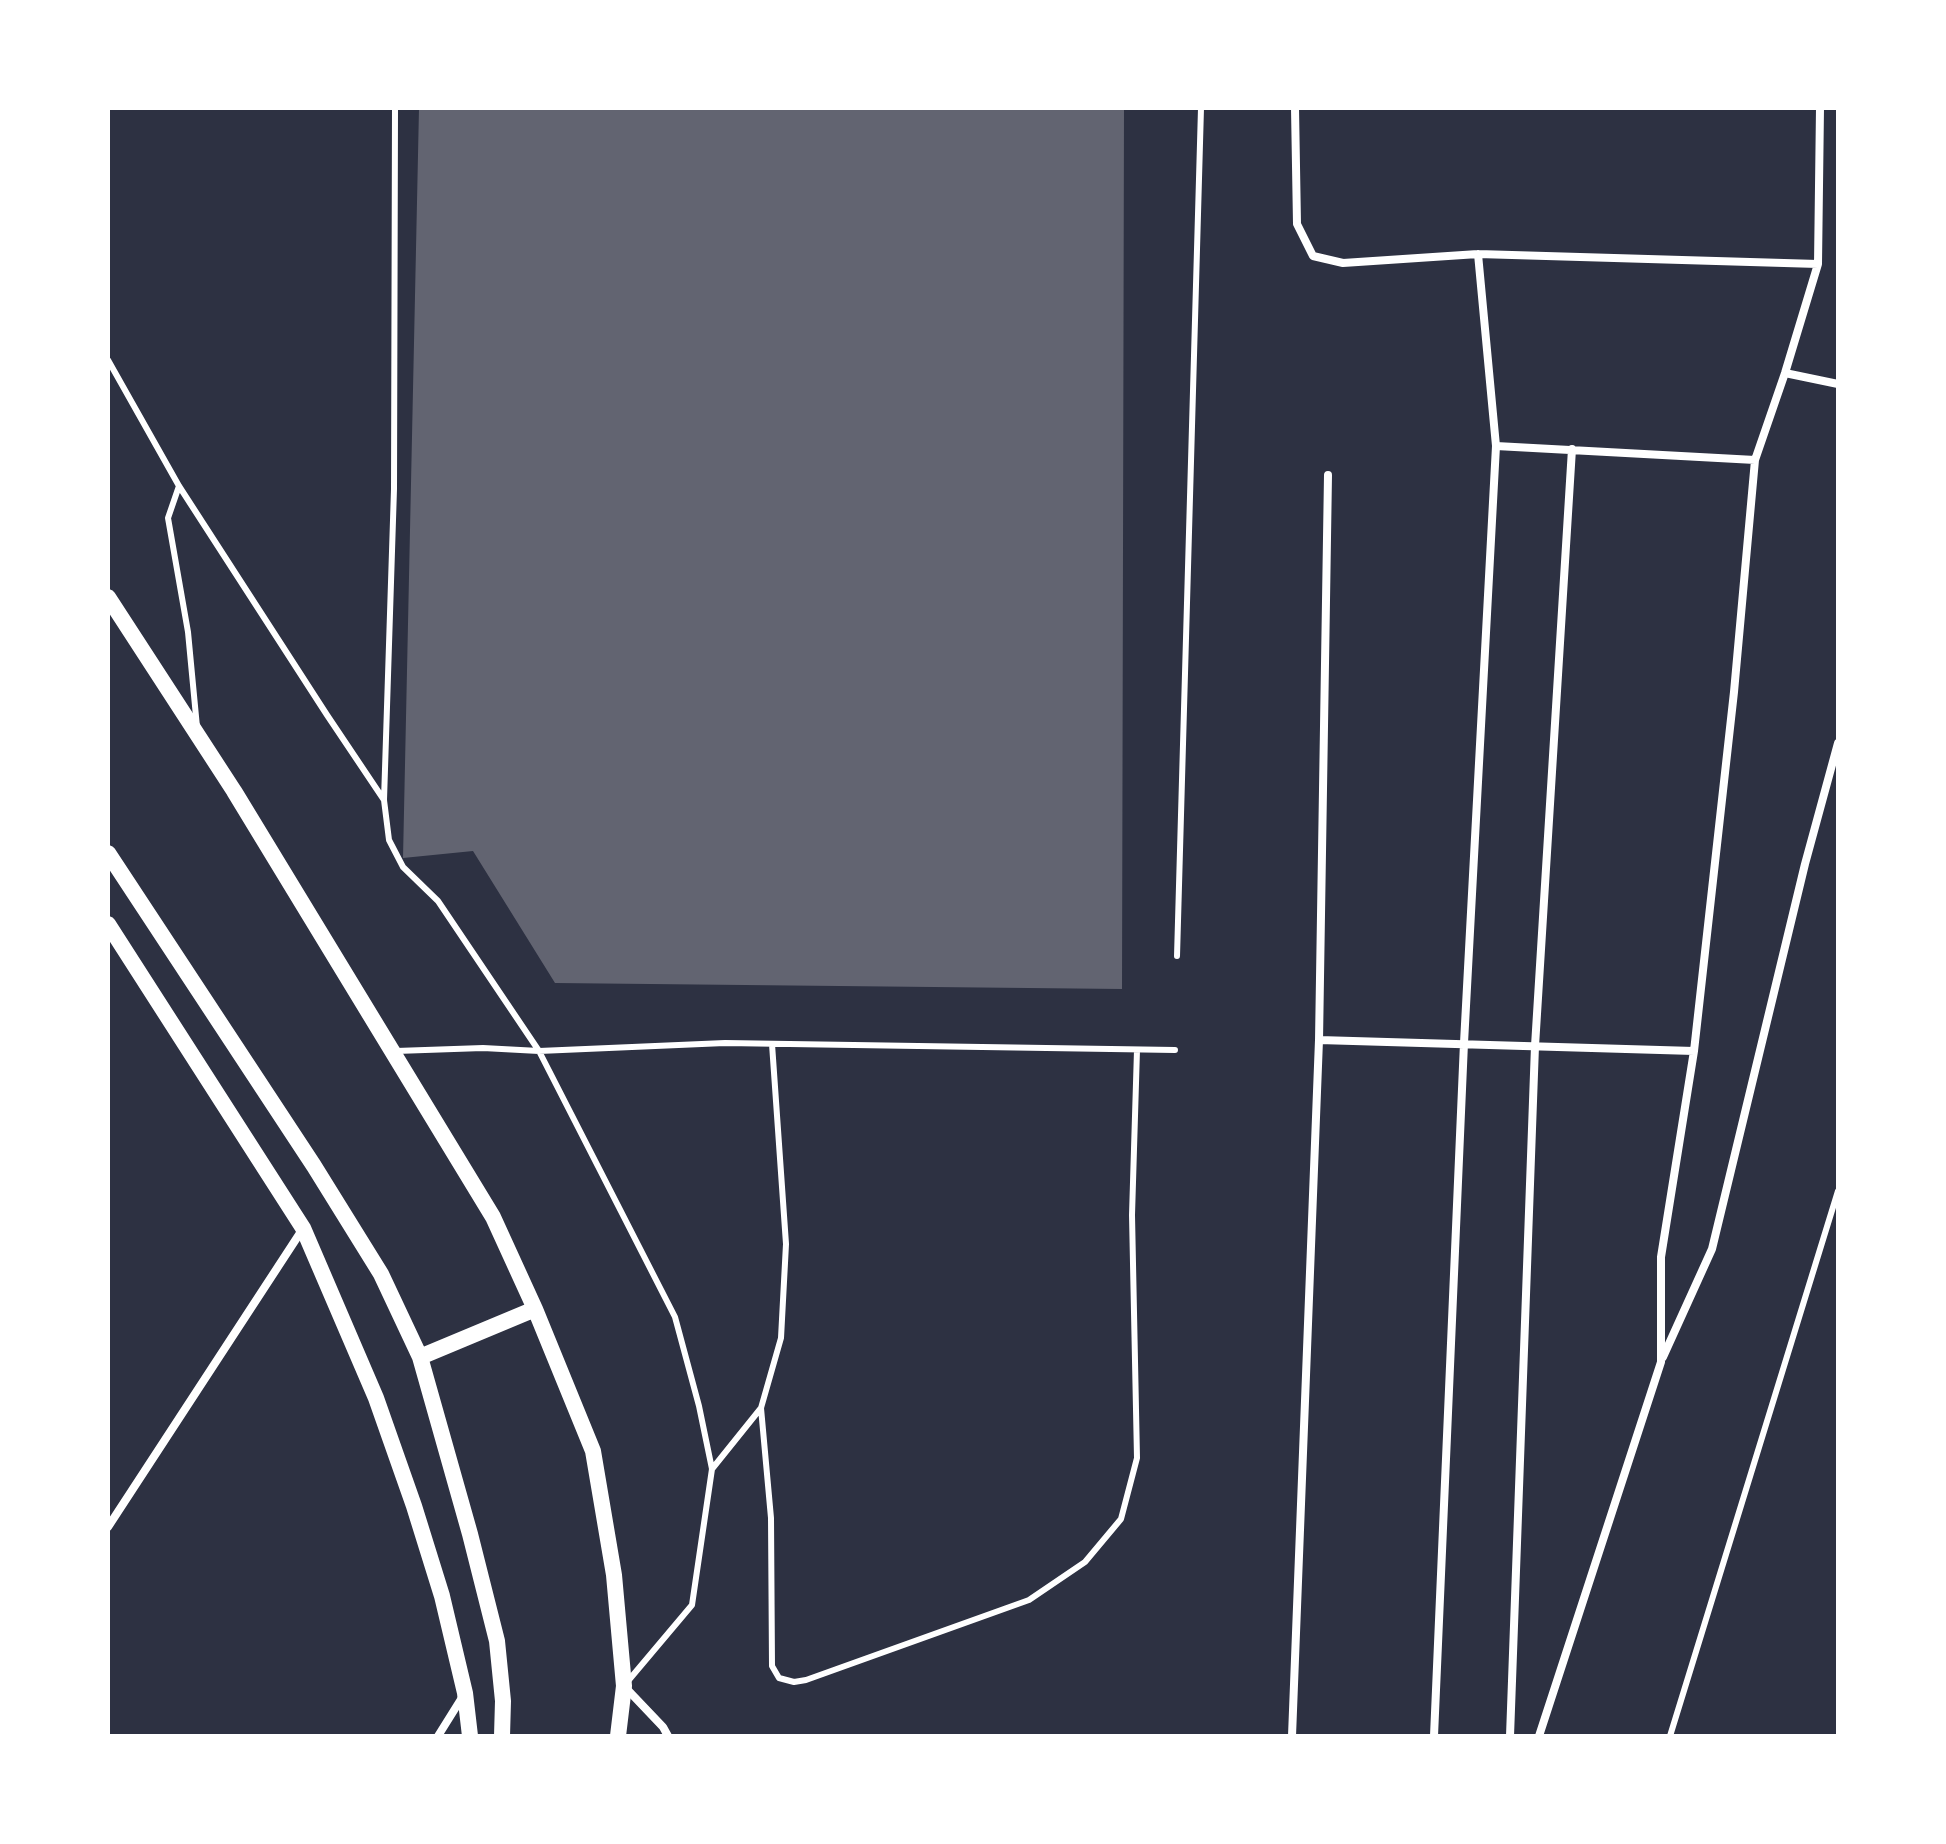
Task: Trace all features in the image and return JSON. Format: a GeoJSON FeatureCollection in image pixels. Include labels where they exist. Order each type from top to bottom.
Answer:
{"type":"FeatureCollection","features":[{"type":"Feature","properties":{"kind":"main road"},"geometry":{"type":"LineString","coordinates":[[108,597],[242,804],[493,1217],[535,1309],[593,1451],[614,1575],[624,1686],[618,1736]]}},
{"type":"Feature","properties":{"kind":"main road"},"geometry":{"type":"LineString","coordinates":[[108,853],[314,1166],[381,1274],[420,1357],[497,1641],[503,1701],[502,1736]]}},
{"type":"Feature","properties":{"kind":"main road"},"geometry":{"type":"LineString","coordinates":[[108,924],[303,1228],[376,1398],[414,1506],[442,1596],[465,1693],[470,1736]]}},
{"type":"Feature","properties":{"kind":"main road"},"geometry":{"type":"LineString","coordinates":[[420,1357],[535,1309]]}},
{"type":"Feature","properties":{"kind":"street"},"geometry":{"type":"LineString","coordinates":[[1295,108],[1297,224],[1313,256],[1343,263],[1478,254],[1818,264]]}},
{"type":"Feature","properties":{"kind":"street"},"geometry":{"type":"LineString","coordinates":[[1661,1362],[1661,1257],[1694,1051],[1732,708],[1755,460],[1818,264],[1820,108]]}},
{"type":"Feature","properties":{"kind":"street"},"geometry":{"type":"LineString","coordinates":[[1434,1736],[1464,1043],[1496,446],[1478,254]]}},
{"type":"Feature","properties":{"kind":"street"},"geometry":{"type":"LineString","coordinates":[[1785,373],[1838,384]]}},
{"type":"Feature","properties":{"kind":"street"},"geometry":{"type":"LineString","coordinates":[[1496,446],[1755,460]]}},
{"type":"Feature","properties":{"kind":"street"},"geometry":{"type":"LineString","coordinates":[[1510,1736],[1535,1046],[1572,449]]}},
{"type":"Feature","properties":{"kind":"street"},"geometry":{"type":"LineString","coordinates":[[1292,1736],[1319,1040],[1328,475]]}},
{"type":"Feature","properties":{"kind":"street"},"geometry":{"type":"LineString","coordinates":[[1539,1736],[1661,1362],[1712,1249],[1805,864],[1838,743]]}},
{"type":"Feature","properties":{"kind":"street"},"geometry":{"type":"LineString","coordinates":[[1319,1040],[1694,1051]]}},
{"type":"Feature","properties":{"kind":"street"},"geometry":{"type":"LineString","coordinates":[[108,1527],[303,1228]]}},
{"type":"Feature","properties":{"kind":"street"},"geometry":{"type":"LineString","coordinates":[[624,1686],[668,1736]]}},
{"type":"Feature","properties":{"kind":"street"},"geometry":{"type":"LineString","coordinates":[[438,1736],[465,1693]]}},
{"type":"Feature","properties":{"kind":"lane"},"geometry":{"type":"LineString","coordinates":[[395,108],[394,489],[384,800],[389,840],[403,867],[438,901],[539,1051],[675,1317],[712,1469],[692,1605],[624,1686]]}},
{"type":"Feature","properties":{"kind":"lane"},"geometry":{"type":"LineString","coordinates":[[1177,956],[1201,108]]}},
{"type":"Feature","properties":{"kind":"lane"},"geometry":{"type":"LineString","coordinates":[[108,360],[179,486],[384,800]]}},
{"type":"Feature","properties":{"kind":"lane"},"geometry":{"type":"LineString","coordinates":[[179,486],[168,518],[188,632],[198,736]]}},
{"type":"Feature","properties":{"kind":"lane"},"geometry":{"type":"LineString","coordinates":[[392,1051],[483,1048],[539,1051],[725,1043],[1175,1050]]}},
{"type":"Feature","properties":{"kind":"lane"},"geometry":{"type":"LineString","coordinates":[[772,1044],[786,1244],[781,1338],[761,1408],[771,1518],[772,1666],[779,1678],[794,1682],[1029,1600],[1085,1562],[1121,1519],[1137,1458],[1132,1215],[1137,1050]]}},
{"type":"Feature","properties":{"kind":"lane"},"geometry":{"type":"LineString","coordinates":[[1670,1736],[1838,1191]]}},
{"type":"Feature","properties":{"kind":"lane"},"geometry":{"type":"LineString","coordinates":[[712,1469],[761,1408]]}},
{"type":"Feature","properties":{"kind":"building"},"geometry":{"type":"Polygon","coordinates":[[[419,108],[1124,108],[1122,989],[555,983],[473,851],[403,858],[419,108]]]}}]}
